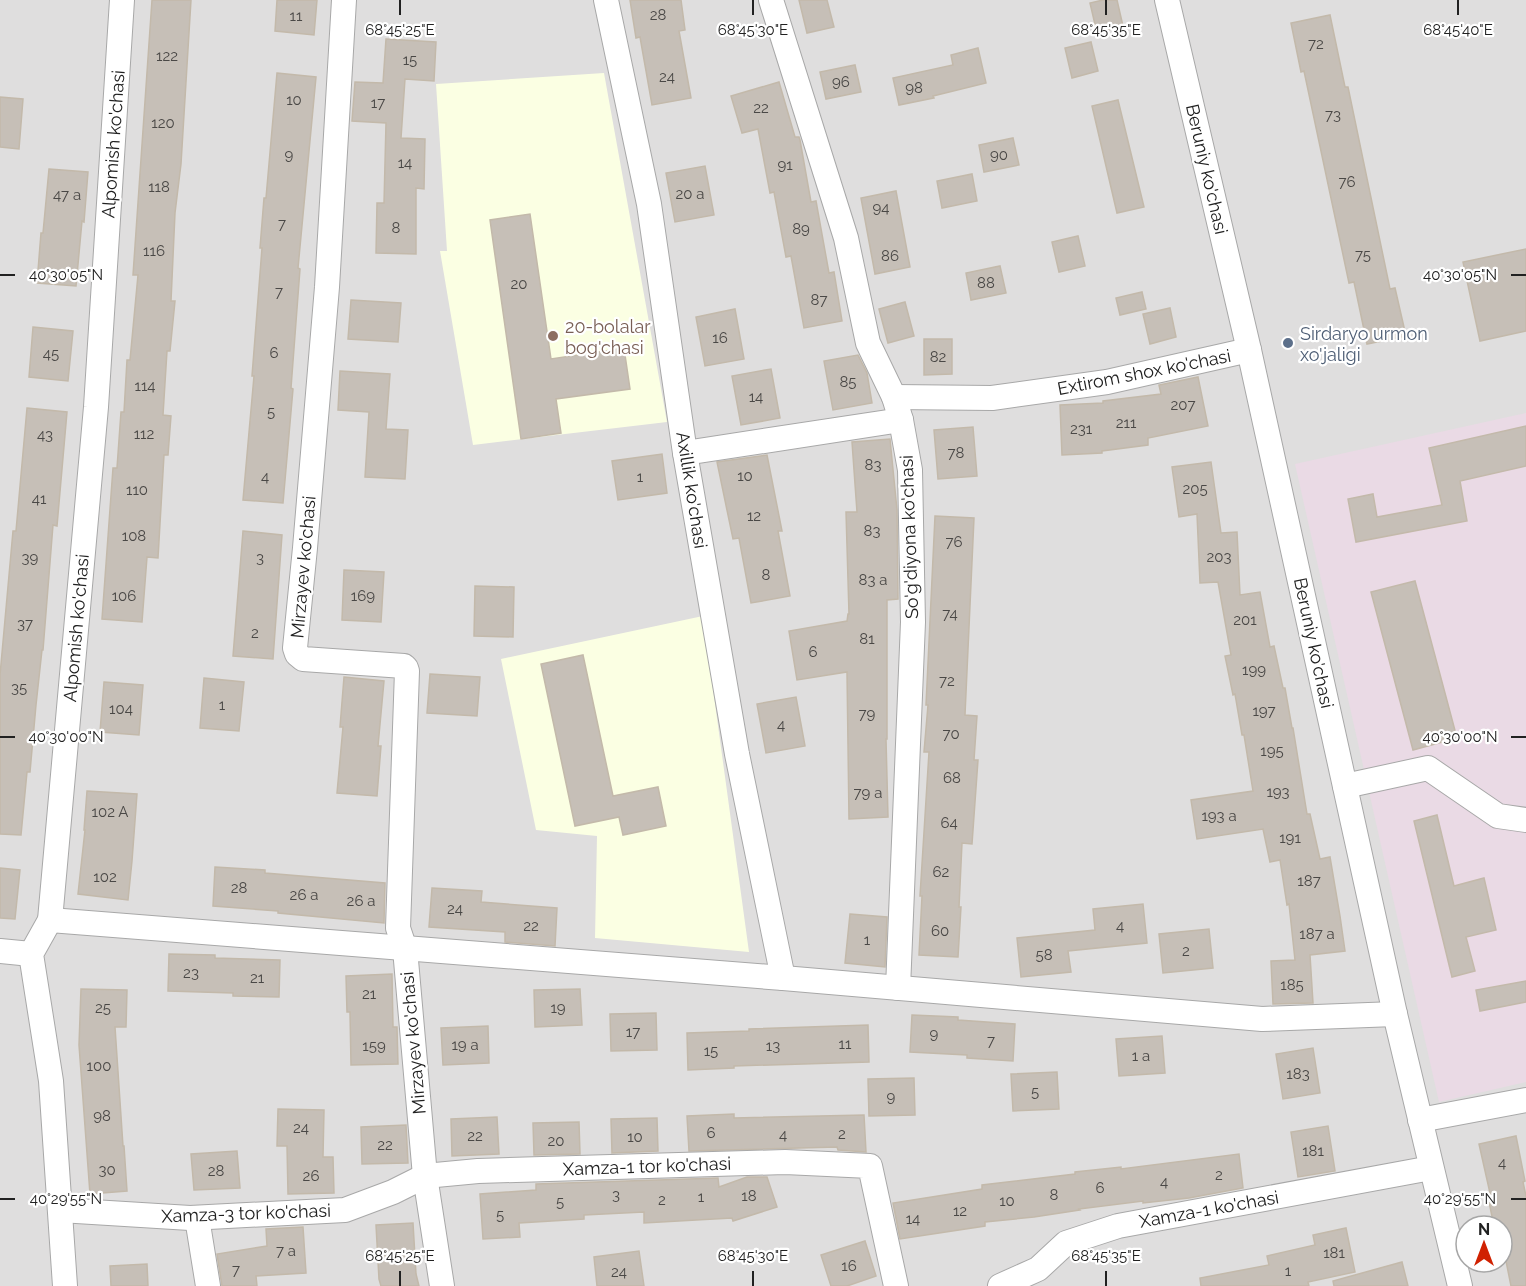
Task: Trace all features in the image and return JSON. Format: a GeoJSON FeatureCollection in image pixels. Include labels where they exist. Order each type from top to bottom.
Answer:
{"type":"FeatureCollection","features":[{"type":"Feature","properties":{"kind":"street","name":"Alpomish ko'chasi"},"geometry":{"type":"LineString","coordinates":[[31,954],[50,920],[96,407],[122,0]]}},
{"type":"Feature","properties":{"kind":"street","name":"Mirzayev ko'chasi"},"geometry":{"type":"LineString","coordinates":[[344,0],[327,288],[295,648],[297,654],[303,659],[404,666],[406,668],[398,928],[405,949],[425,1176],[442,1286]]}},
{"type":"Feature","properties":{"kind":"street","name":"Axillik ko'chasi"},"geometry":{"type":"LineString","coordinates":[[606,0],[649,204],[685,453],[737,754],[783,978]]}},
{"type":"Feature","properties":{"kind":"street","name":"So'g'diyona ko'chasi"},"geometry":{"type":"LineString","coordinates":[[771,0],[846,238],[868,343],[894,397],[901,420],[910,470],[913,622],[898,988]]}},
{"type":"Feature","properties":{"kind":"street","name":"Beruniy ko'chasi"},"geometry":{"type":"LineString","coordinates":[[1167,0],[1249,350],[1395,1014],[1460,1286]]}},
{"type":"Feature","properties":{"kind":"street","name":"Extirom shox ko'chasi"},"geometry":{"type":"LineString","coordinates":[[894,397],[992,398],[1107,382],[1249,350]]}},
{"type":"Feature","properties":{"kind":"street"},"geometry":{"type":"LineString","coordinates":[[685,453],[901,420]]}},
{"type":"Feature","properties":{"kind":"street"},"geometry":{"type":"LineString","coordinates":[[1345,786],[1428,768],[1498,816],[1526,820]]}},
{"type":"Feature","properties":{"kind":"street"},"geometry":{"type":"LineString","coordinates":[[50,920],[783,978],[1262,1019],[1395,1014]]}},
{"type":"Feature","properties":{"kind":"street"},"geometry":{"type":"LineString","coordinates":[[0,951],[31,954],[51,1081],[65,1286]]}},
{"type":"Feature","properties":{"kind":"street"},"geometry":{"type":"LineString","coordinates":[[1420,1120],[1526,1100]]}},
{"type":"Feature","properties":{"kind":"street","name":"Xamza-1 tor ko'chasi"},"geometry":{"type":"LineString","coordinates":[[425,1176],[478,1170],[785,1162],[870,1166],[896,1286]]}},
{"type":"Feature","properties":{"kind":"street","name":"Xamza-1 ko'chasi"},"geometry":{"type":"LineString","coordinates":[[1000,1286],[1038,1269],[1066,1243],[1118,1226],[1431,1168]]}},
{"type":"Feature","properties":{"kind":"street","name":"Xamza-3 tor ko'chasi"},"geometry":{"type":"LineString","coordinates":[[60,1210],[197,1218],[345,1210],[393,1192],[425,1176]]}},
{"type":"Feature","properties":{"kind":"street"},"geometry":{"type":"LineString","coordinates":[[197,1218],[208,1286]]}},
{"type":"Feature","properties":{"kind":"shaded area"},"geometry":{"type":"Polygon","coordinates":[[[0,0],[1526,0],[1526,1286],[0,1286],[0,0]]]}},
{"type":"Feature","properties":{"kind":"shaded area","name":"20-bolalar bog'chasi"},"geometry":{"type":"Polygon","coordinates":[[[604,73],[667,422],[473,445],[440,251],[447,251],[436,84],[604,73]]]}},
{"type":"Feature","properties":{"kind":"shaded area"},"geometry":{"type":"Polygon","coordinates":[[[1526,413],[1526,1082],[1439,1102],[1295,464],[1526,413]]]}},
{"type":"Feature","properties":{"kind":"shaded area"},"geometry":{"type":"Polygon","coordinates":[[[703,616],[749,952],[595,938],[597,836],[536,830],[501,659],[703,616]]]}},
{"type":"Feature","properties":{"kind":"building"},"geometry":{"type":"Polygon","coordinates":[[[152,0],[191,0],[181,164],[175,213],[171,301],[175,301],[170,351],[167,351],[163,415],[171,416],[168,455],[164,455],[158,558],[147,557],[142,622],[102,619],[113,468],[117,468],[121,412],[124,412],[127,360],[130,360],[138,275],[133,275],[152,0]]]}},
{"type":"Feature","properties":{"kind":"building"},"geometry":{"type":"Polygon","coordinates":[[[277,0],[317,0],[314,35],[275,31],[277,0]]]}},
{"type":"Feature","properties":{"kind":"building"},"geometry":{"type":"Polygon","coordinates":[[[630,0],[681,0],[685,30],[679,31],[691,98],[652,105],[640,37],[636,38],[630,0]]]}},
{"type":"Feature","properties":{"kind":"building"},"geometry":{"type":"Polygon","coordinates":[[[799,0],[827,0],[834,27],[807,33],[799,0]]]}},
{"type":"Feature","properties":{"kind":"building"},"geometry":{"type":"Polygon","coordinates":[[[1117,0],[1123,26],[1097,33],[1090,3],[1117,0]]]}},
{"type":"Feature","properties":{"kind":"building"},"geometry":{"type":"Polygon","coordinates":[[[1330,15],[1345,87],[1348,87],[1390,289],[1395,288],[1406,336],[1367,344],[1354,282],[1349,283],[1304,71],[1301,72],[1291,23],[1330,15]]]}},
{"type":"Feature","properties":{"kind":"building"},"geometry":{"type":"Polygon","coordinates":[[[386,39],[436,42],[434,81],[405,79],[401,138],[425,139],[424,189],[416,188],[416,254],[376,253],[377,203],[384,203],[386,123],[352,121],[355,82],[383,83],[386,39]]]}},
{"type":"Feature","properties":{"kind":"building"},"geometry":{"type":"Polygon","coordinates":[[[1091,42],[1098,71],[1072,78],[1065,48],[1091,42]]]}},
{"type":"Feature","properties":{"kind":"building"},"geometry":{"type":"Polygon","coordinates":[[[978,48],[986,83],[899,105],[893,78],[953,65],[951,55],[978,48]]]}},
{"type":"Feature","properties":{"kind":"building"},"geometry":{"type":"Polygon","coordinates":[[[855,65],[861,92],[826,99],[820,72],[855,65]]]}},
{"type":"Feature","properties":{"kind":"building"},"geometry":{"type":"Polygon","coordinates":[[[277,73],[316,77],[298,268],[300,269],[291,388],[293,389],[283,503],[243,500],[254,376],[252,376],[262,248],[260,248],[277,73]]]}},
{"type":"Feature","properties":{"kind":"building"},"geometry":{"type":"Polygon","coordinates":[[[779,82],[795,137],[799,137],[800,140],[811,202],[816,201],[829,273],[834,272],[842,321],[804,328],[791,256],[786,257],[774,192],[770,193],[758,129],[742,133],[731,96],[779,82]]]}},
{"type":"Feature","properties":{"kind":"building"},"geometry":{"type":"Polygon","coordinates":[[[0,97],[23,99],[19,149],[0,147],[0,97]]]}},
{"type":"Feature","properties":{"kind":"building"},"geometry":{"type":"Polygon","coordinates":[[[1118,100],[1144,207],[1117,213],[1092,106],[1118,100]]]}},
{"type":"Feature","properties":{"kind":"building"},"geometry":{"type":"Polygon","coordinates":[[[1013,138],[1019,165],[984,172],[979,145],[1013,138]]]}},
{"type":"Feature","properties":{"kind":"building"},"geometry":{"type":"Polygon","coordinates":[[[705,166],[714,215],[675,222],[666,173],[705,166]]]}},
{"type":"Feature","properties":{"kind":"building"},"geometry":{"type":"Polygon","coordinates":[[[49,169],[88,172],[76,286],[37,283],[49,169]]]}},
{"type":"Feature","properties":{"kind":"building"},"geometry":{"type":"Polygon","coordinates":[[[972,174],[977,201],[942,208],[937,181],[972,174]]]}},
{"type":"Feature","properties":{"kind":"building"},"geometry":{"type":"Polygon","coordinates":[[[896,191],[910,267],[875,274],[861,198],[896,191]]]}},
{"type":"Feature","properties":{"kind":"building"},"geometry":{"type":"Polygon","coordinates":[[[530,214],[551,359],[624,348],[630,389],[556,399],[561,433],[521,439],[490,220],[530,214]]]}},
{"type":"Feature","properties":{"kind":"building"},"geometry":{"type":"Polygon","coordinates":[[[1078,236],[1085,266],[1059,272],[1052,242],[1078,236]]]}},
{"type":"Feature","properties":{"kind":"building"},"geometry":{"type":"Polygon","coordinates":[[[1526,249],[1526,331],[1480,341],[1463,262],[1526,249]]]}},
{"type":"Feature","properties":{"kind":"building"},"geometry":{"type":"Polygon","coordinates":[[[1000,266],[1006,293],[971,300],[966,273],[1000,266]]]}},
{"type":"Feature","properties":{"kind":"building"},"geometry":{"type":"Polygon","coordinates":[[[1142,292],[1146,309],[1120,315],[1116,298],[1142,292]]]}},
{"type":"Feature","properties":{"kind":"building"},"geometry":{"type":"Polygon","coordinates":[[[351,300],[401,303],[398,342],[348,339],[351,300]]]}},
{"type":"Feature","properties":{"kind":"building"},"geometry":{"type":"Polygon","coordinates":[[[905,302],[914,336],[888,343],[879,309],[905,302]]]}},
{"type":"Feature","properties":{"kind":"building"},"geometry":{"type":"Polygon","coordinates":[[[1170,308],[1176,337],[1150,344],[1143,314],[1170,308]]]}},
{"type":"Feature","properties":{"kind":"building"},"geometry":{"type":"Polygon","coordinates":[[[735,309],[744,359],[705,366],[696,317],[735,309]]]}},
{"type":"Feature","properties":{"kind":"building"},"geometry":{"type":"Polygon","coordinates":[[[33,327],[73,331],[68,381],[29,377],[33,327]]]}},
{"type":"Feature","properties":{"kind":"building"},"geometry":{"type":"Polygon","coordinates":[[[924,339],[952,339],[952,374],[924,375],[924,339]]]}},
{"type":"Feature","properties":{"kind":"building"},"geometry":{"type":"Polygon","coordinates":[[[858,355],[867,373],[872,403],[833,410],[824,361],[858,355]]]}},
{"type":"Feature","properties":{"kind":"building"},"geometry":{"type":"Polygon","coordinates":[[[771,369],[780,418],[741,425],[732,376],[771,369]]]}},
{"type":"Feature","properties":{"kind":"building"},"geometry":{"type":"Polygon","coordinates":[[[340,371],[390,374],[386,429],[408,430],[405,479],[365,477],[369,412],[338,410],[340,371]]]}},
{"type":"Feature","properties":{"kind":"building"},"geometry":{"type":"Polygon","coordinates":[[[1198,377],[1208,426],[1148,438],[1148,445],[1102,451],[1102,453],[1062,455],[1060,405],[1103,403],[1103,401],[1161,394],[1159,385],[1198,377]]]}},
{"type":"Feature","properties":{"kind":"building"},"geometry":{"type":"Polygon","coordinates":[[[27,408],[67,412],[57,526],[53,525],[43,650],[21,835],[0,834],[0,675],[27,408]]]}},
{"type":"Feature","properties":{"kind":"building"},"geometry":{"type":"Polygon","coordinates":[[[1526,426],[1526,466],[1460,481],[1467,521],[1356,542],[1348,499],[1373,494],[1377,517],[1442,505],[1429,448],[1526,426]]]}},
{"type":"Feature","properties":{"kind":"building"},"geometry":{"type":"Polygon","coordinates":[[[973,427],[977,476],[938,479],[934,430],[973,427]]]}},
{"type":"Feature","properties":{"kind":"building"},"geometry":{"type":"Polygon","coordinates":[[[890,439],[897,510],[898,599],[887,600],[888,817],[849,819],[847,672],[797,680],[789,631],[847,621],[849,614],[846,512],[857,512],[852,442],[890,439]]]}},
{"type":"Feature","properties":{"kind":"building"},"geometry":{"type":"Polygon","coordinates":[[[662,454],[667,493],[618,500],[612,461],[662,454]]]}},
{"type":"Feature","properties":{"kind":"building"},"geometry":{"type":"Polygon","coordinates":[[[767,455],[782,531],[778,531],[790,596],[751,603],[739,538],[733,539],[717,462],[767,455]]]}},
{"type":"Feature","properties":{"kind":"building"},"geometry":{"type":"Polygon","coordinates":[[[1211,462],[1221,533],[1237,532],[1240,595],[1260,592],[1270,647],[1274,646],[1283,688],[1285,688],[1307,814],[1310,814],[1320,859],[1330,857],[1345,951],[1310,955],[1313,1003],[1273,1004],[1271,961],[1295,960],[1289,904],[1287,905],[1280,860],[1270,862],[1263,829],[1197,839],[1191,800],[1253,791],[1244,735],[1242,735],[1225,656],[1231,655],[1218,582],[1200,583],[1197,514],[1179,517],[1172,467],[1211,462]]]}},
{"type":"Feature","properties":{"kind":"building"},"geometry":{"type":"Polygon","coordinates":[[[935,516],[974,518],[965,715],[977,716],[974,760],[978,760],[972,844],[962,843],[958,957],[919,955],[922,896],[920,896],[929,752],[924,752],[928,705],[926,705],[935,516]]]}},
{"type":"Feature","properties":{"kind":"building"},"geometry":{"type":"Polygon","coordinates":[[[243,531],[282,535],[273,659],[233,656],[243,531]]]}},
{"type":"Feature","properties":{"kind":"building"},"geometry":{"type":"Polygon","coordinates":[[[344,570],[384,572],[381,622],[342,620],[344,570]]]}},
{"type":"Feature","properties":{"kind":"building"},"geometry":{"type":"Polygon","coordinates":[[[1415,581],[1457,738],[1413,750],[1371,592],[1415,581]]]}},
{"type":"Feature","properties":{"kind":"building"},"geometry":{"type":"Polygon","coordinates":[[[475,586],[514,587],[513,637],[474,636],[475,586]]]}},
{"type":"Feature","properties":{"kind":"building"},"geometry":{"type":"Polygon","coordinates":[[[583,655],[613,796],[658,787],[666,826],[623,835],[619,817],[575,826],[541,664],[583,655]]]}},
{"type":"Feature","properties":{"kind":"building"},"geometry":{"type":"Polygon","coordinates":[[[430,674],[480,677],[477,716],[427,713],[430,674]]]}},
{"type":"Feature","properties":{"kind":"building"},"geometry":{"type":"Polygon","coordinates":[[[344,677],[384,681],[378,746],[381,746],[377,796],[337,793],[343,727],[340,727],[344,677]]]}},
{"type":"Feature","properties":{"kind":"building"},"geometry":{"type":"Polygon","coordinates":[[[204,678],[244,682],[239,731],[200,728],[204,678]]]}},
{"type":"Feature","properties":{"kind":"building"},"geometry":{"type":"Polygon","coordinates":[[[104,682],[143,685],[139,735],[100,732],[104,682]]]}},
{"type":"Feature","properties":{"kind":"building"},"geometry":{"type":"Polygon","coordinates":[[[796,697],[805,746],[766,753],[757,704],[796,697]]]}},
{"type":"Feature","properties":{"kind":"building"},"geometry":{"type":"Polygon","coordinates":[[[87,791],[137,794],[128,900],[78,894],[87,791]]]}},
{"type":"Feature","properties":{"kind":"building"},"geometry":{"type":"Polygon","coordinates":[[[1437,815],[1454,886],[1484,878],[1496,930],[1466,937],[1475,971],[1452,977],[1414,821],[1437,815]]]}},
{"type":"Feature","properties":{"kind":"building"},"geometry":{"type":"Polygon","coordinates":[[[215,867],[385,883],[384,923],[213,906],[215,867]]]}},
{"type":"Feature","properties":{"kind":"building"},"geometry":{"type":"Polygon","coordinates":[[[0,868],[20,870],[15,919],[0,918],[0,868]]]}},
{"type":"Feature","properties":{"kind":"building"},"geometry":{"type":"Polygon","coordinates":[[[432,888],[482,891],[481,902],[557,908],[555,946],[505,942],[505,932],[429,927],[432,888]]]}},
{"type":"Feature","properties":{"kind":"building"},"geometry":{"type":"Polygon","coordinates":[[[1143,904],[1147,943],[1068,951],[1071,972],[1021,977],[1017,938],[1095,930],[1093,909],[1143,904]]]}},
{"type":"Feature","properties":{"kind":"building"},"geometry":{"type":"Polygon","coordinates":[[[850,914],[887,917],[885,967],[845,963],[850,914]]]}},
{"type":"Feature","properties":{"kind":"building"},"geometry":{"type":"Polygon","coordinates":[[[1209,929],[1213,968],[1163,973],[1159,934],[1209,929]]]}},
{"type":"Feature","properties":{"kind":"building"},"geometry":{"type":"Polygon","coordinates":[[[169,954],[280,960],[279,997],[168,991],[169,954]]]}},
{"type":"Feature","properties":{"kind":"building"},"geometry":{"type":"Polygon","coordinates":[[[392,974],[393,1027],[397,1027],[398,1064],[351,1065],[350,1012],[347,1012],[346,976],[392,974]]]}},
{"type":"Feature","properties":{"kind":"building"},"geometry":{"type":"Polygon","coordinates":[[[1526,981],[1526,1002],[1480,1011],[1476,990],[1526,981]]]}},
{"type":"Feature","properties":{"kind":"building"},"geometry":{"type":"Polygon","coordinates":[[[81,989],[127,990],[126,1027],[115,1027],[127,1191],[90,1194],[79,1045],[81,989]]]}},
{"type":"Feature","properties":{"kind":"building"},"geometry":{"type":"Polygon","coordinates":[[[580,989],[582,1025],[535,1027],[534,990],[580,989]]]}},
{"type":"Feature","properties":{"kind":"building"},"geometry":{"type":"Polygon","coordinates":[[[656,1013],[657,1050],[611,1051],[610,1014],[656,1013]]]}},
{"type":"Feature","properties":{"kind":"building"},"geometry":{"type":"Polygon","coordinates":[[[912,1015],[958,1017],[958,1020],[1015,1024],[1013,1061],[967,1058],[967,1055],[910,1052],[912,1015]]]}},
{"type":"Feature","properties":{"kind":"building"},"geometry":{"type":"Polygon","coordinates":[[[868,1025],[869,1062],[734,1066],[734,1068],[688,1070],[687,1033],[868,1025]]]}},
{"type":"Feature","properties":{"kind":"building"},"geometry":{"type":"Polygon","coordinates":[[[488,1026],[489,1063],[443,1065],[441,1028],[488,1026]]]}},
{"type":"Feature","properties":{"kind":"building"},"geometry":{"type":"Polygon","coordinates":[[[1162,1036],[1165,1073],[1119,1076],[1116,1039],[1162,1036]]]}},
{"type":"Feature","properties":{"kind":"building"},"geometry":{"type":"Polygon","coordinates":[[[1313,1048],[1320,1093],[1283,1099],[1276,1054],[1313,1048]]]}},
{"type":"Feature","properties":{"kind":"building"},"geometry":{"type":"Polygon","coordinates":[[[1057,1072],[1059,1109],[1013,1111],[1011,1074],[1057,1072]]]}},
{"type":"Feature","properties":{"kind":"building"},"geometry":{"type":"Polygon","coordinates":[[[914,1078],[915,1115],[869,1116],[868,1079],[914,1078]]]}},
{"type":"Feature","properties":{"kind":"building"},"geometry":{"type":"Polygon","coordinates":[[[278,1109],[324,1110],[323,1157],[333,1157],[334,1193],[288,1194],[287,1146],[277,1146],[278,1109]]]}},
{"type":"Feature","properties":{"kind":"building"},"geometry":{"type":"Polygon","coordinates":[[[734,1114],[734,1118],[864,1115],[866,1152],[838,1150],[837,1147],[689,1151],[687,1116],[734,1114]]]}},
{"type":"Feature","properties":{"kind":"building"},"geometry":{"type":"Polygon","coordinates":[[[497,1117],[499,1154],[452,1156],[451,1119],[497,1117]]]}},
{"type":"Feature","properties":{"kind":"building"},"geometry":{"type":"Polygon","coordinates":[[[657,1118],[658,1151],[612,1153],[611,1119],[657,1118]]]}},
{"type":"Feature","properties":{"kind":"building"},"geometry":{"type":"Polygon","coordinates":[[[579,1122],[580,1154],[534,1155],[533,1123],[579,1122]]]}},
{"type":"Feature","properties":{"kind":"building"},"geometry":{"type":"Polygon","coordinates":[[[406,1125],[408,1163],[362,1164],[361,1127],[406,1125]]]}},
{"type":"Feature","properties":{"kind":"building"},"geometry":{"type":"Polygon","coordinates":[[[1328,1126],[1335,1171],[1298,1177],[1291,1132],[1328,1126]]]}},
{"type":"Feature","properties":{"kind":"building"},"geometry":{"type":"Polygon","coordinates":[[[1516,1136],[1526,1196],[1526,1286],[1511,1286],[1509,1274],[1514,1274],[1514,1214],[1492,1214],[1489,1202],[1492,1202],[1479,1144],[1516,1136]]]}},
{"type":"Feature","properties":{"kind":"building"},"geometry":{"type":"Polygon","coordinates":[[[237,1151],[240,1188],[194,1190],[191,1154],[237,1151]]]}},
{"type":"Feature","properties":{"kind":"building"},"geometry":{"type":"Polygon","coordinates":[[[1239,1154],[1243,1188],[1189,1198],[1143,1203],[1143,1201],[985,1222],[985,1226],[900,1239],[893,1203],[982,1189],[982,1185],[1239,1154]]]}},
{"type":"Feature","properties":{"kind":"building"},"geometry":{"type":"Polygon","coordinates":[[[747,1177],[767,1177],[777,1207],[733,1221],[732,1218],[644,1223],[644,1212],[584,1215],[584,1219],[519,1223],[520,1237],[483,1239],[480,1194],[536,1190],[536,1184],[718,1178],[719,1187],[747,1177]]]}},
{"type":"Feature","properties":{"kind":"building"},"geometry":{"type":"Polygon","coordinates":[[[413,1223],[416,1274],[419,1286],[381,1286],[376,1225],[413,1223]]]}},
{"type":"Feature","properties":{"kind":"building"},"geometry":{"type":"Polygon","coordinates":[[[303,1227],[306,1273],[256,1276],[257,1286],[222,1286],[217,1254],[267,1246],[266,1229],[303,1227]]]}},
{"type":"Feature","properties":{"kind":"building"},"geometry":{"type":"Polygon","coordinates":[[[1346,1228],[1355,1272],[1308,1282],[1309,1286],[1201,1286],[1200,1278],[1269,1265],[1267,1256],[1315,1245],[1313,1235],[1346,1228]]]}},
{"type":"Feature","properties":{"kind":"building"},"geometry":{"type":"Polygon","coordinates":[[[865,1241],[876,1276],[847,1286],[831,1286],[821,1255],[865,1241]]]}},
{"type":"Feature","properties":{"kind":"building"},"geometry":{"type":"Polygon","coordinates":[[[639,1251],[644,1286],[597,1286],[594,1257],[639,1251]]]}},
{"type":"Feature","properties":{"kind":"building"},"geometry":{"type":"Polygon","coordinates":[[[1402,1262],[1408,1286],[1334,1286],[1333,1281],[1402,1262]]]}},
{"type":"Feature","properties":{"kind":"building"},"geometry":{"type":"Polygon","coordinates":[[[147,1264],[148,1286],[111,1286],[110,1266],[147,1264]]]}},
{"type":"Feature","properties":{"kind":"place","name":"20-bolalar bog'chasi"},"geometry":{"type":"Point","coordinates":[553,336]}},
{"type":"Feature","properties":{"kind":"place","name":"Sirdaryo urmon xo'jaligi"},"geometry":{"type":"Point","coordinates":[1288,343]}}]}
